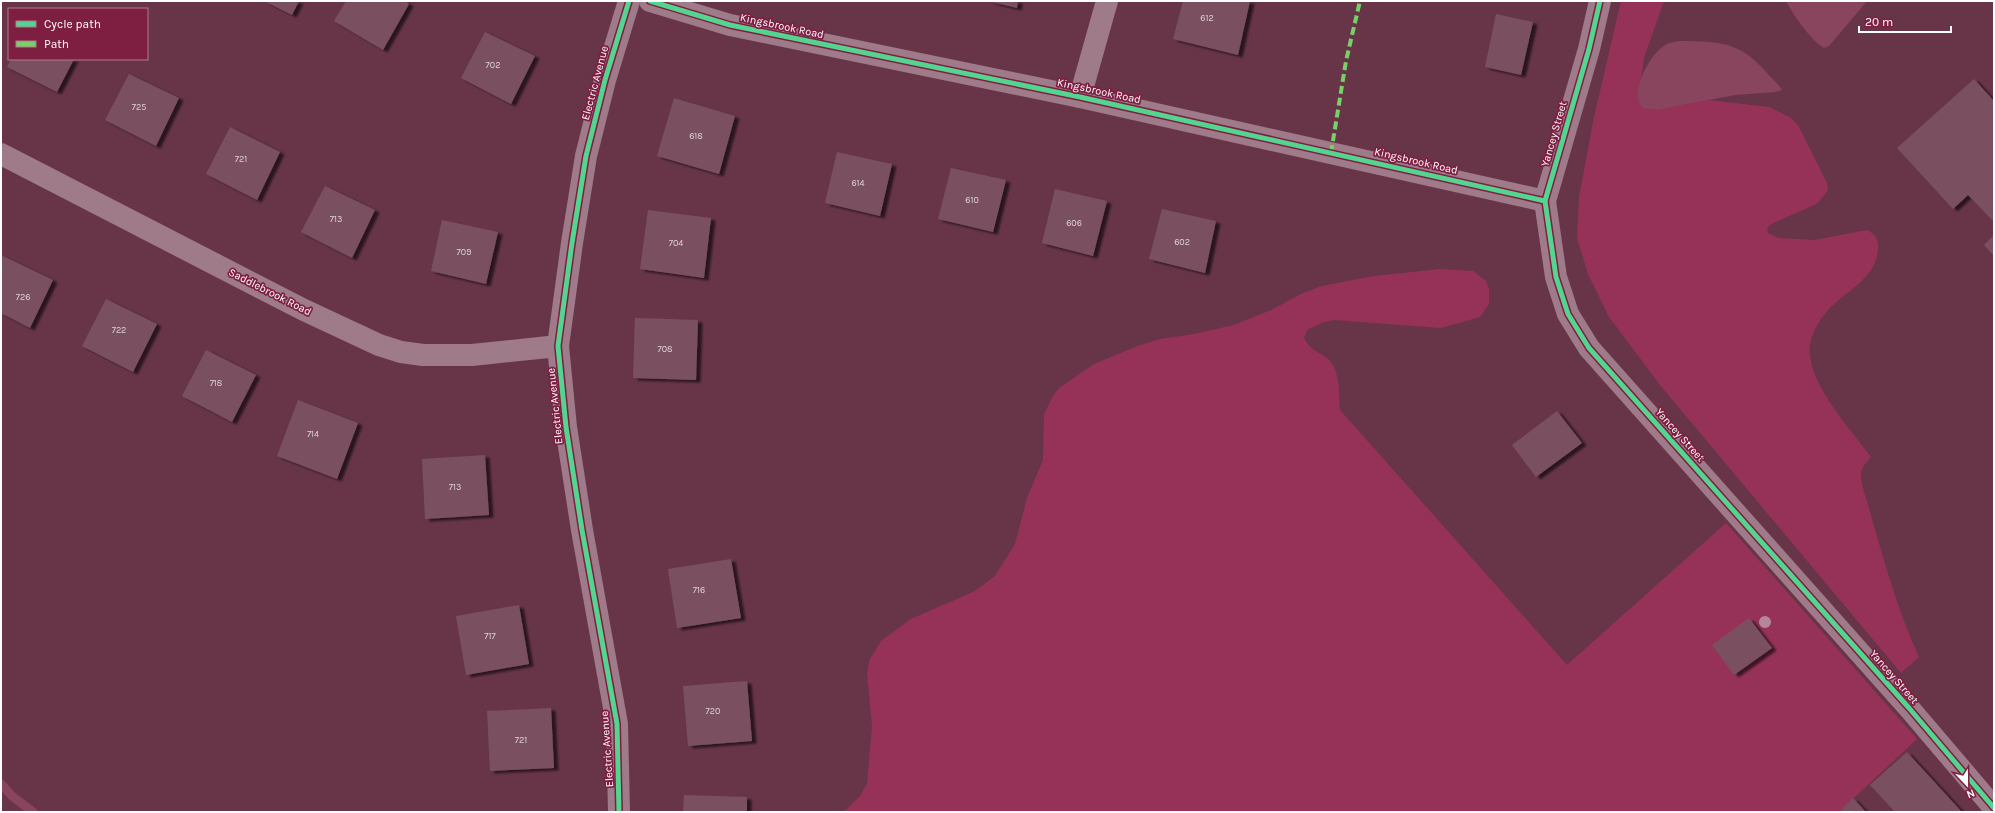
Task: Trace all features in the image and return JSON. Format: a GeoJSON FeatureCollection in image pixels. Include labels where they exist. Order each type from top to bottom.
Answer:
{"type":"FeatureCollection","features":[{"type":"Feature","properties":{"kind":"street","name":"Electric Avenue"},"geometry":{"type":"LineString","coordinates":[[619,812],[620,792],[617,724],[566,427],[558,346],[586,156],[629,1]]}},
{"type":"Feature","properties":{"kind":"street","name":"Kingsbrook Road"},"geometry":{"type":"LineString","coordinates":[[650,1],[730,26],[1080,97],[1544,201]]}},
{"type":"Feature","properties":{"kind":"street"},"geometry":{"type":"LineString","coordinates":[[1080,97],[1107,1]]}},
{"type":"Feature","properties":{"kind":"street","name":"Yancey Street"},"geometry":{"type":"LineString","coordinates":[[1600,1],[1589,49],[1544,201],[1556,277],[1568,314],[1589,348],[1909,708],[1994,808]]}},
{"type":"Feature","properties":{"kind":"street","name":"Saddlebrook Road"},"geometry":{"type":"LineString","coordinates":[[1,154],[304,310],[379,345],[401,352],[423,356],[472,355],[558,346]]}},
{"type":"Feature","properties":{"kind":"shaded area"},"geometry":{"type":"Polygon","coordinates":[[[1621,1],[1664,1],[1644,58],[1638,89],[1652,110],[1708,100],[1769,107],[1791,118],[1798,125],[1827,183],[1828,190],[1819,202],[1814,205],[1771,224],[1767,228],[1768,233],[1778,238],[1815,240],[1867,230],[1874,234],[1876,238],[1878,246],[1874,265],[1869,273],[1832,306],[1823,317],[1812,337],[1810,352],[1812,367],[1828,400],[1871,457],[1861,471],[1863,488],[1895,595],[1919,657],[1901,673],[1660,385],[1609,317],[1588,274],[1577,238],[1579,197],[1594,117],[1621,1]]]}},
{"type":"Feature","properties":{"kind":"shaded area"},"geometry":{"type":"Polygon","coordinates":[[[1786,1],[1867,1],[1829,46],[1824,48],[1808,34],[1797,20],[1786,1]]]}},
{"type":"Feature","properties":{"kind":"shaded area"},"geometry":{"type":"Polygon","coordinates":[[[1683,41],[1719,43],[1739,50],[1749,55],[1758,63],[1782,90],[1775,92],[1735,95],[1656,110],[1643,108],[1639,102],[1638,95],[1641,77],[1645,69],[1655,54],[1665,45],[1683,41]]]}},
{"type":"Feature","properties":{"kind":"shaded area"},"geometry":{"type":"Polygon","coordinates":[[[1440,269],[1473,271],[1486,281],[1489,289],[1489,304],[1480,317],[1441,328],[1334,320],[1324,322],[1307,330],[1304,338],[1312,348],[1332,363],[1335,369],[1339,389],[1340,410],[1567,665],[1726,523],[1917,739],[1839,812],[844,812],[860,796],[867,784],[872,726],[867,673],[870,659],[881,641],[911,619],[975,591],[995,576],[1015,544],[1027,498],[1043,460],[1044,414],[1059,388],[1094,364],[1135,347],[1160,339],[1194,334],[1234,325],[1271,310],[1301,294],[1322,286],[1374,276],[1440,269]]]}},
{"type":"Feature","properties":{"kind":"building"},"geometry":{"type":"Polygon","coordinates":[[[264,1],[299,1],[292,15],[264,1]]]}},
{"type":"Feature","properties":{"kind":"building"},"geometry":{"type":"Polygon","coordinates":[[[346,1],[405,1],[409,4],[383,50],[334,21],[346,1]]]}},
{"type":"Feature","properties":{"kind":"building"},"geometry":{"type":"Polygon","coordinates":[[[988,1],[1018,1],[1017,8],[988,1]]]}},
{"type":"Feature","properties":{"kind":"building"},"geometry":{"type":"Polygon","coordinates":[[[1183,1],[1250,1],[1238,55],[1173,39],[1183,1]]]}},
{"type":"Feature","properties":{"kind":"building"},"geometry":{"type":"Polygon","coordinates":[[[1496,14],[1533,22],[1521,75],[1485,67],[1496,14]]]}},
{"type":"Feature","properties":{"kind":"building"},"geometry":{"type":"Polygon","coordinates":[[[485,32],[535,56],[511,104],[461,78],[485,32]]]}},
{"type":"Feature","properties":{"kind":"building"},"geometry":{"type":"Polygon","coordinates":[[[10,60],[73,60],[57,92],[7,67],[10,60]]]}},
{"type":"Feature","properties":{"kind":"building"},"geometry":{"type":"Polygon","coordinates":[[[129,74],[179,98],[156,146],[105,120],[129,74]]]}},
{"type":"Feature","properties":{"kind":"building"},"geometry":{"type":"Polygon","coordinates":[[[1974,79],[1994,101],[1994,222],[1968,195],[1953,209],[1897,148],[1974,79]]]}},
{"type":"Feature","properties":{"kind":"building"},"geometry":{"type":"Polygon","coordinates":[[[674,98],[735,116],[719,174],[657,156],[674,98]]]}},
{"type":"Feature","properties":{"kind":"building"},"geometry":{"type":"Polygon","coordinates":[[[230,127],[280,152],[257,200],[206,174],[230,127]]]}},
{"type":"Feature","properties":{"kind":"building"},"geometry":{"type":"Polygon","coordinates":[[[837,152],[892,164],[880,216],[825,203],[837,152]]]}},
{"type":"Feature","properties":{"kind":"building"},"geometry":{"type":"Polygon","coordinates":[[[951,168],[1006,180],[993,232],[938,219],[951,168]]]}},
{"type":"Feature","properties":{"kind":"building"},"geometry":{"type":"Polygon","coordinates":[[[325,186],[375,210],[352,258],[301,232],[325,186]]]}},
{"type":"Feature","properties":{"kind":"building"},"geometry":{"type":"Polygon","coordinates":[[[1055,189],[1107,201],[1093,256],[1042,243],[1055,189]]]}},
{"type":"Feature","properties":{"kind":"building"},"geometry":{"type":"Polygon","coordinates":[[[1162,209],[1216,221],[1205,273],[1149,259],[1162,209]]]}},
{"type":"Feature","properties":{"kind":"building"},"geometry":{"type":"Polygon","coordinates":[[[648,210],[711,218],[704,278],[640,269],[648,210]]]}},
{"type":"Feature","properties":{"kind":"building"},"geometry":{"type":"Polygon","coordinates":[[[442,220],[498,232],[486,284],[431,271],[442,220]]]}},
{"type":"Feature","properties":{"kind":"building"},"geometry":{"type":"Polygon","coordinates":[[[1994,235],[1994,256],[1984,245],[1994,235]]]}},
{"type":"Feature","properties":{"kind":"building"},"geometry":{"type":"Polygon","coordinates":[[[3,256],[53,280],[30,328],[1,313],[1,259],[3,256]]]}},
{"type":"Feature","properties":{"kind":"building"},"geometry":{"type":"Polygon","coordinates":[[[106,299],[157,324],[133,372],[82,346],[106,299]]]}},
{"type":"Feature","properties":{"kind":"building"},"geometry":{"type":"Polygon","coordinates":[[[635,318],[698,320],[696,380],[633,378],[635,318]]]}},
{"type":"Feature","properties":{"kind":"building"},"geometry":{"type":"Polygon","coordinates":[[[206,350],[256,375],[232,422],[182,396],[206,350]]]}},
{"type":"Feature","properties":{"kind":"building"},"geometry":{"type":"Polygon","coordinates":[[[298,400],[358,423],[337,479],[277,456],[298,400]]]}},
{"type":"Feature","properties":{"kind":"building"},"geometry":{"type":"Polygon","coordinates":[[[1557,411],[1582,443],[1536,477],[1512,445],[1557,411]]]}},
{"type":"Feature","properties":{"kind":"building"},"geometry":{"type":"Polygon","coordinates":[[[485,455],[489,515],[425,519],[422,459],[485,455]]]}},
{"type":"Feature","properties":{"kind":"building"},"geometry":{"type":"Polygon","coordinates":[[[731,559],[741,618],[677,628],[668,569],[731,559]]]}},
{"type":"Feature","properties":{"kind":"building"},"geometry":{"type":"Polygon","coordinates":[[[519,605],[529,664],[466,675],[456,616],[519,605]]]}},
{"type":"Feature","properties":{"kind":"building"},"geometry":{"type":"Polygon","coordinates":[[[1749,618],[1772,648],[1734,675],[1712,645],[1749,618]]]}},
{"type":"Feature","properties":{"kind":"building"},"geometry":{"type":"Polygon","coordinates":[[[747,681],[752,741],[688,746],[683,686],[747,681]]]}},
{"type":"Feature","properties":{"kind":"building"},"geometry":{"type":"Polygon","coordinates":[[[551,708],[554,768],[490,771],[487,711],[551,708]]]}},
{"type":"Feature","properties":{"kind":"building"},"geometry":{"type":"Polygon","coordinates":[[[1907,752],[1962,812],[1895,812],[1870,785],[1907,752]]]}},
{"type":"Feature","properties":{"kind":"building"},"geometry":{"type":"Polygon","coordinates":[[[684,795],[747,797],[747,812],[683,812],[684,795]]]}},
{"type":"Feature","properties":{"kind":"building"},"geometry":{"type":"Polygon","coordinates":[[[1853,798],[1866,812],[1839,812],[1853,798]]]}},
{"type":"Feature","properties":{"kind":"waterway"},"geometry":{"type":"LineString","coordinates":[[1,784],[12,796],[33,812]]}},
{"type":"Feature","properties":{"kind":"marked path"},"geometry":{"type":"LineString","coordinates":[[1331,153],[1346,61],[1360,1]]}},
{"type":"Feature","properties":{"kind":"cycle path"},"geometry":{"type":"LineString","coordinates":[[619,812],[617,724],[582,530],[566,427],[558,346],[586,156],[605,80],[629,1]]}},
{"type":"Feature","properties":{"kind":"cycle path"},"geometry":{"type":"LineString","coordinates":[[650,1],[730,25],[1080,97],[1545,201]]}},
{"type":"Feature","properties":{"kind":"cycle path"},"geometry":{"type":"LineString","coordinates":[[1600,1],[1589,49],[1545,201],[1556,277],[1568,314],[1589,348],[1909,708],[1994,808]]}}]}
